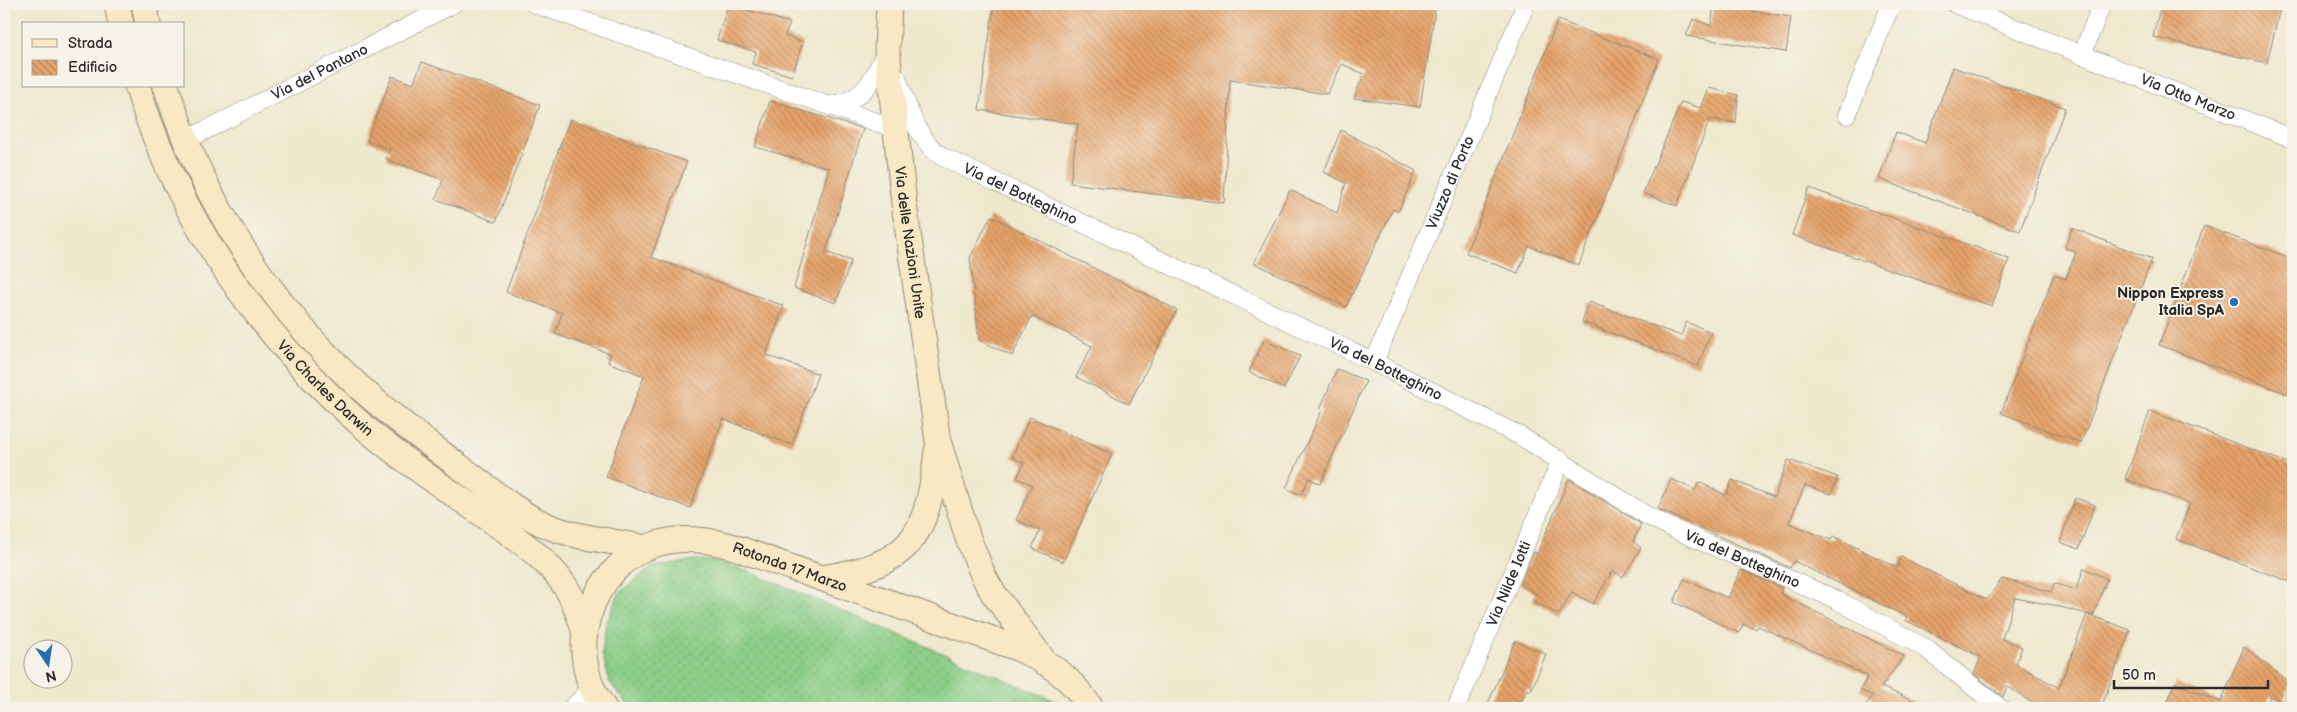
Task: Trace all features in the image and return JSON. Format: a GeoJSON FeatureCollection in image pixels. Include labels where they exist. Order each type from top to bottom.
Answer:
{"type":"FeatureCollection","features":[{"type":"Feature","properties":{"kind":"main road"},"geometry":{"type":"LineString","coordinates":[[117,4],[121,22]]}},
{"type":"Feature","properties":{"kind":"main road"},"geometry":{"type":"LineString","coordinates":[[144,4],[148,22]]}},
{"type":"Feature","properties":{"kind":"main road","name":"Via delle Nazioni Unite"},"geometry":{"type":"LineString","coordinates":[[874,4],[887,47]]}},
{"type":"Feature","properties":{"kind":"main road","name":"Via delle Nazioni Unite"},"geometry":{"type":"LineString","coordinates":[[889,4],[887,47],[904,204],[938,441],[968,538],[983,575],[998,600],[1045,662]]}},
{"type":"Feature","properties":{"kind":"main road","name":"Via Charles Darwin"},"geometry":{"type":"LineString","coordinates":[[138,88],[160,151],[195,221],[227,273],[262,321],[304,368],[365,428],[402,457],[512,535],[540,558],[566,587],[584,630]]}},
{"type":"Feature","properties":{"kind":"main road","name":"Via Charles Darwin"},"geometry":{"type":"LineString","coordinates":[[167,88],[186,140],[204,179],[251,260],[291,314],[325,353],[357,385],[425,441],[532,518],[559,530],[647,548]]}},
{"type":"Feature","properties":{"kind":"main road","name":"Via delle Nazioni Unite"},"geometry":{"type":"LineString","coordinates":[[819,578],[842,575],[874,566],[893,557],[908,544],[920,528],[927,512],[933,487],[938,441]]}},
{"type":"Feature","properties":{"kind":"main road","name":"Rotonda 17 Marzo"},"geometry":{"type":"LineString","coordinates":[[598,698],[585,663],[584,630],[595,598],[611,574],[631,556],[647,548],[687,539],[716,542],[1003,643],[1045,662],[1066,677],[1091,708]]}},
{"type":"Feature","properties":{"kind":"street","name":"Via del Pantano"},"geometry":{"type":"LineString","coordinates":[[186,140],[453,4]]}},
{"type":"Feature","properties":{"kind":"street"},"geometry":{"type":"LineString","coordinates":[[535,4],[896,129]]}},
{"type":"Feature","properties":{"kind":"street","name":"Viuzzo di Porto"},"geometry":{"type":"LineString","coordinates":[[1374,362],[1526,4]]}},
{"type":"Feature","properties":{"kind":"street"},"geometry":{"type":"LineString","coordinates":[[1847,115],[1891,4]]}},
{"type":"Feature","properties":{"kind":"street","name":"Via Otto Marzo"},"geometry":{"type":"LineString","coordinates":[[1954,4],[2293,139]]}},
{"type":"Feature","properties":{"kind":"street"},"geometry":{"type":"LineString","coordinates":[[2082,55],[2101,6],[2095,4]]}},
{"type":"Feature","properties":{"kind":"street"},"geometry":{"type":"LineString","coordinates":[[826,105],[853,100],[863,92],[872,82],[887,47]]}},
{"type":"Feature","properties":{"kind":"street","name":"Via del Botteghino"},"geometry":{"type":"LineString","coordinates":[[887,47],[918,130],[929,146],[941,156],[1374,362],[1522,437],[1646,515],[1668,526],[1837,600],[1925,648],[2000,708]]}},
{"type":"Feature","properties":{"kind":"street","name":"Via Nilde Iotti"},"geometry":{"type":"LineString","coordinates":[[1456,708],[1561,460]]}},
{"type":"Feature","properties":{"kind":"street"},"geometry":{"type":"LineString","coordinates":[[572,708],[598,698]]}},
{"type":"Feature","properties":{"kind":"green space"},"geometry":{"type":"Polygon","coordinates":[[[694,560],[713,561],[750,572],[1051,699],[1065,708],[631,708],[610,683],[602,653],[606,624],[613,607],[620,592],[652,567],[694,560]]]}},
{"type":"Feature","properties":{"kind":"building"},"geometry":{"type":"Polygon","coordinates":[[[728,4],[790,23],[785,36],[803,42],[792,76],[752,64],[756,52],[717,40],[728,4]]]}},
{"type":"Feature","properties":{"kind":"building"},"geometry":{"type":"Polygon","coordinates":[[[994,4],[1436,4],[1420,107],[1354,98],[1364,74],[1342,64],[1327,94],[1230,80],[1224,203],[1070,183],[1078,124],[979,110],[994,4]]]}},
{"type":"Feature","properties":{"kind":"building"},"geometry":{"type":"Polygon","coordinates":[[[2161,4],[2281,4],[2267,63],[2153,37],[2161,4]]]}},
{"type":"Feature","properties":{"kind":"building"},"geometry":{"type":"Polygon","coordinates":[[[1714,5],[1791,17],[1786,52],[1686,36],[1693,19],[1711,26],[1714,5]]]}},
{"type":"Feature","properties":{"kind":"building"},"geometry":{"type":"Polygon","coordinates":[[[1558,20],[1659,59],[1579,265],[1529,246],[1518,273],[1466,253],[1558,20]]]}},
{"type":"Feature","properties":{"kind":"building"},"geometry":{"type":"Polygon","coordinates":[[[422,62],[540,105],[496,222],[436,199],[443,180],[386,159],[390,149],[367,141],[392,76],[413,84],[422,62]]]}},
{"type":"Feature","properties":{"kind":"building"},"geometry":{"type":"Polygon","coordinates":[[[1953,67],[2065,108],[2020,231],[1879,179],[1896,132],[1925,143],[1953,67]]]}},
{"type":"Feature","properties":{"kind":"building"},"geometry":{"type":"Polygon","coordinates":[[[1709,88],[1738,95],[1736,123],[1710,119],[1677,206],[1643,193],[1681,102],[1701,108],[1709,88]]]}},
{"type":"Feature","properties":{"kind":"building"},"geometry":{"type":"Polygon","coordinates":[[[770,101],[863,129],[826,252],[851,261],[836,303],[794,288],[829,168],[755,147],[770,101]]]}},
{"type":"Feature","properties":{"kind":"building"},"geometry":{"type":"Polygon","coordinates":[[[570,119],[687,162],[651,257],[784,306],[766,355],[818,374],[792,445],[723,419],[690,508],[606,477],[644,376],[608,362],[611,354],[555,334],[562,313],[506,292],[570,119]]]}},
{"type":"Feature","properties":{"kind":"building"},"geometry":{"type":"Polygon","coordinates":[[[1341,130],[1416,171],[1398,212],[1393,209],[1346,307],[1254,263],[1290,190],[1337,213],[1346,183],[1324,172],[1341,130]]]}},
{"type":"Feature","properties":{"kind":"building"},"geometry":{"type":"Polygon","coordinates":[[[1809,188],[2009,259],[1992,306],[1792,235],[1809,188]]]}},
{"type":"Feature","properties":{"kind":"building"},"geometry":{"type":"Polygon","coordinates":[[[991,216],[1177,310],[1129,404],[1076,377],[1092,346],[1032,316],[1012,356],[979,340],[970,258],[991,216]]]}},
{"type":"Feature","properties":{"kind":"building","name":"Nippon Express Italia SpA"},"geometry":{"type":"Polygon","coordinates":[[[2204,226],[2293,259],[2293,396],[2159,345],[2204,226]]]}},
{"type":"Feature","properties":{"kind":"building"},"geometry":{"type":"Polygon","coordinates":[[[2072,228],[2152,259],[2081,443],[2001,413],[2054,275],[2066,279],[2076,252],[2065,248],[2072,228]]]}},
{"type":"Feature","properties":{"kind":"building"},"geometry":{"type":"Polygon","coordinates":[[[1589,302],[1681,336],[1686,322],[1711,332],[1698,366],[1582,322],[1589,302]]]}},
{"type":"Feature","properties":{"kind":"building"},"geometry":{"type":"Polygon","coordinates":[[[1264,340],[1300,356],[1284,389],[1249,372],[1264,340]]]}},
{"type":"Feature","properties":{"kind":"building"},"geometry":{"type":"Polygon","coordinates":[[[1337,369],[1366,381],[1320,484],[1309,478],[1301,495],[1286,488],[1322,410],[1320,409],[1337,369]]]}},
{"type":"Feature","properties":{"kind":"building"},"geometry":{"type":"Polygon","coordinates":[[[2150,411],[2293,465],[2293,583],[2176,539],[2190,504],[2125,479],[2150,411]]]}},
{"type":"Feature","properties":{"kind":"building"},"geometry":{"type":"Polygon","coordinates":[[[1030,417],[1112,454],[1063,562],[1032,548],[1040,531],[1016,520],[1032,485],[1017,478],[1024,463],[1012,457],[1030,417]]]}},
{"type":"Feature","properties":{"kind":"building"},"geometry":{"type":"Polygon","coordinates":[[[1788,460],[1838,477],[1831,494],[1805,485],[1789,523],[1831,540],[1833,536],[1898,568],[1901,557],[1987,600],[2002,579],[2051,592],[2054,583],[2076,590],[2084,568],[2107,579],[2093,616],[2087,614],[2130,630],[2101,708],[2033,708],[2034,704],[2007,686],[2003,697],[1974,674],[1981,657],[1905,620],[1907,617],[1794,561],[1790,568],[1658,509],[1671,479],[1695,490],[1699,482],[1726,495],[1732,480],[1774,497],[1788,460]],[[2015,598],[2002,639],[2022,647],[2016,664],[2059,688],[2087,614],[2015,598]]]}},
{"type":"Feature","properties":{"kind":"building"},"geometry":{"type":"Polygon","coordinates":[[[1569,479],[1641,524],[1633,541],[1641,548],[1623,577],[1612,571],[1593,604],[1572,592],[1559,615],[1532,600],[1536,594],[1520,584],[1534,552],[1537,554],[1569,479]]]}},
{"type":"Feature","properties":{"kind":"building"},"geometry":{"type":"Polygon","coordinates":[[[2075,498],[2095,505],[2079,549],[2060,542],[2075,498]]]}},
{"type":"Feature","properties":{"kind":"building"},"geometry":{"type":"Polygon","coordinates":[[[1741,570],[1782,588],[1780,594],[1904,656],[1881,687],[1932,708],[1863,708],[1873,696],[1860,690],[1868,676],[1758,626],[1756,629],[1743,624],[1739,633],[1674,602],[1684,579],[1728,598],[1741,570]]]}},
{"type":"Feature","properties":{"kind":"building"},"geometry":{"type":"Polygon","coordinates":[[[1515,641],[1546,654],[1531,691],[1527,689],[1518,708],[1486,708],[1515,641]]]}},
{"type":"Feature","properties":{"kind":"building"},"geometry":{"type":"Polygon","coordinates":[[[2244,647],[2290,683],[2283,702],[2270,696],[2265,708],[2165,708],[2175,683],[2221,702],[2244,647]]]}},
{"type":"Feature","properties":{"kind":"place","name":"Nippon Express Italia SpA"},"geometry":{"type":"Point","coordinates":[2234,302]}}]}
